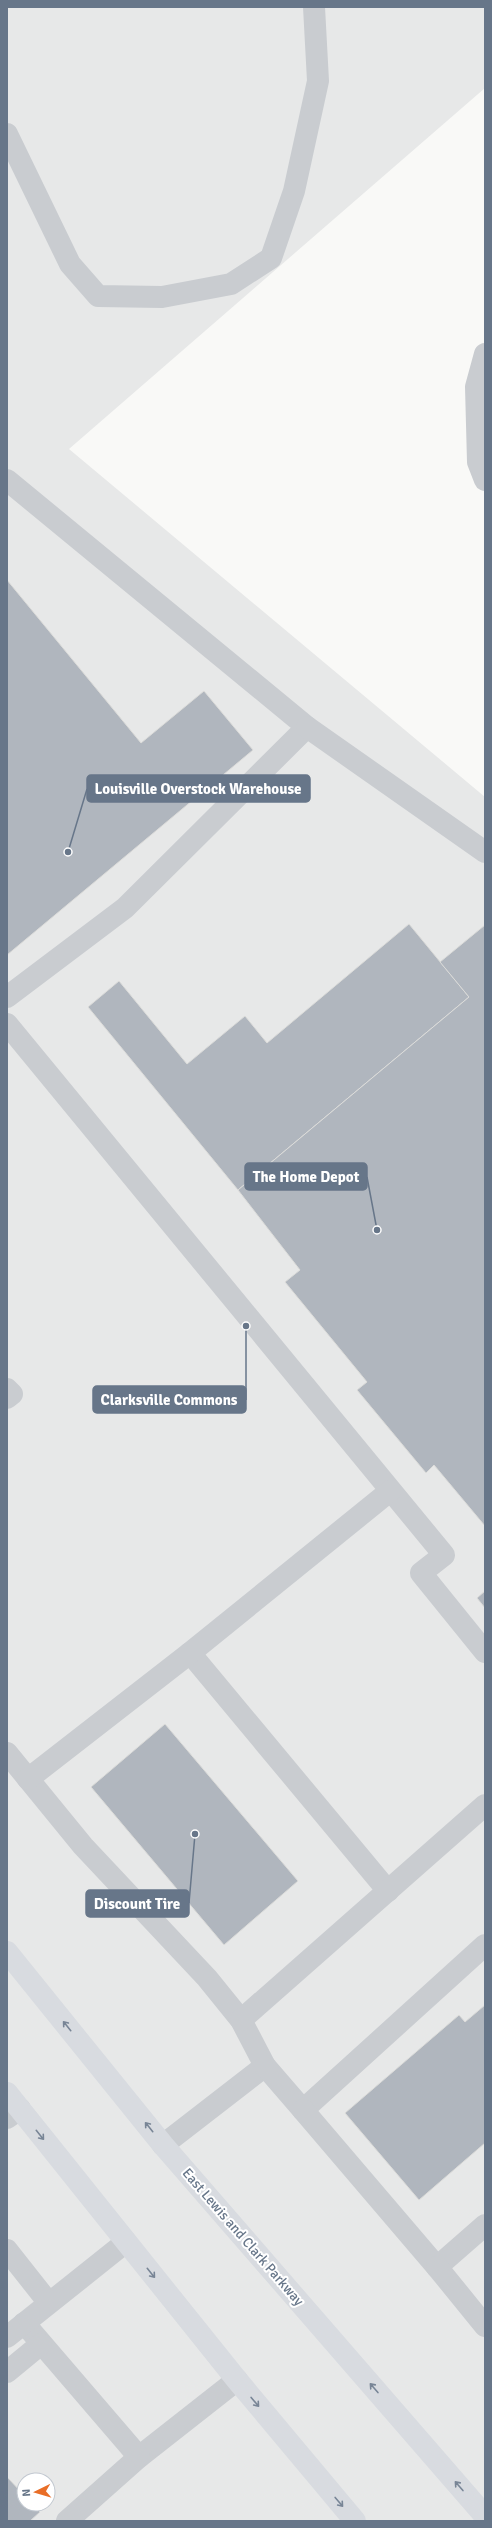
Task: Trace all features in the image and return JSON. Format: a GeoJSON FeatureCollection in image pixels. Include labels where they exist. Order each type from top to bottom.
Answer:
{"type":"FeatureCollection","features":[{"type":"Feature","properties":{"kind":"main road","name":"East Lewis and Clark Parkway"},"geometry":{"type":"LineString","coordinates":[[7,1952],[163,2145],[485,2516]]}},
{"type":"Feature","properties":{"kind":"main road"},"geometry":{"type":"LineString","coordinates":[[11,2107],[126,2242],[237,2380],[355,2521]]}},
{"type":"Feature","properties":{"kind":"lane"},"geometry":{"type":"LineString","coordinates":[[7,134],[70,264],[98,296],[162,297],[231,284],[271,258],[294,191],[318,81],[314,7]]}},
{"type":"Feature","properties":{"kind":"lane"},"geometry":{"type":"LineString","coordinates":[[485,354],[476,387],[478,462],[485,480]]}},
{"type":"Feature","properties":{"kind":"lane"},"geometry":{"type":"LineString","coordinates":[[7,480],[307,727],[485,852]]}},
{"type":"Feature","properties":{"kind":"lane"},"geometry":{"type":"LineString","coordinates":[[7,997],[125,908],[307,727]]}},
{"type":"Feature","properties":{"kind":"lane"},"geometry":{"type":"LineString","coordinates":[[7,1024],[444,1555],[421,1573],[485,1652]]}},
{"type":"Feature","properties":{"kind":"lane"},"geometry":{"type":"LineString","coordinates":[[7,1389],[12,1394],[7,1398]]}},
{"type":"Feature","properties":{"kind":"lane"},"geometry":{"type":"LineString","coordinates":[[28,1779],[190,1653],[390,1491]]}},
{"type":"Feature","properties":{"kind":"lane"},"geometry":{"type":"LineString","coordinates":[[190,1653],[388,1891]]}},
{"type":"Feature","properties":{"kind":"lane"},"geometry":{"type":"LineString","coordinates":[[7,1753],[83,1846],[207,1978],[241,2020],[265,2066],[437,2267],[485,2326]]}},
{"type":"Feature","properties":{"kind":"lane"},"geometry":{"type":"LineString","coordinates":[[241,2020],[485,1805]]}},
{"type":"Feature","properties":{"kind":"lane"},"geometry":{"type":"LineString","coordinates":[[303,2110],[485,1945]]}},
{"type":"Feature","properties":{"kind":"lane"},"geometry":{"type":"LineString","coordinates":[[163,2145],[265,2066]]}},
{"type":"Feature","properties":{"kind":"lane"},"geometry":{"type":"LineString","coordinates":[[437,2267],[485,2225]]}},
{"type":"Feature","properties":{"kind":"lane"},"geometry":{"type":"LineString","coordinates":[[7,2337],[48,2302],[126,2242]]}},
{"type":"Feature","properties":{"kind":"lane"},"geometry":{"type":"LineString","coordinates":[[7,2250],[48,2302]]}},
{"type":"Feature","properties":{"kind":"lane"},"geometry":{"type":"LineString","coordinates":[[24,2323],[139,2456]]}},
{"type":"Feature","properties":{"kind":"lane"},"geometry":{"type":"LineString","coordinates":[[7,2372],[41,2344]]}},
{"type":"Feature","properties":{"kind":"lane"},"geometry":{"type":"LineString","coordinates":[[67,2521],[139,2456],[237,2380]]}},
{"type":"Feature","properties":{"kind":"shaded area"},"geometry":{"type":"Polygon","coordinates":[[[7,7],[485,7],[485,88],[69,449],[485,797],[485,2521],[7,2521],[7,7]]]}},
{"type":"Feature","properties":{"kind":"building"},"geometry":{"type":"Polygon","coordinates":[[[7,580],[141,743],[204,691],[253,750],[7,955],[7,580]]]}},
{"type":"Feature","properties":{"kind":"building"},"geometry":{"type":"Polygon","coordinates":[[[409,924],[469,997],[238,1190],[88,1007],[119,981],[187,1064],[245,1016],[267,1043],[409,924]]]}},
{"type":"Feature","properties":{"kind":"building"},"geometry":{"type":"Polygon","coordinates":[[[485,925],[485,1526],[434,1465],[426,1473],[357,1390],[367,1382],[285,1282],[300,1270],[238,1190],[469,997],[440,962],[485,925]]]}},
{"type":"Feature","properties":{"kind":"building"},"geometry":{"type":"Polygon","coordinates":[[[485,1591],[485,1608],[477,1598],[485,1591]]]}},
{"type":"Feature","properties":{"kind":"building"},"geometry":{"type":"Polygon","coordinates":[[[165,1724],[298,1881],[224,1945],[91,1787],[165,1724]]]}},
{"type":"Feature","properties":{"kind":"building"},"geometry":{"type":"Polygon","coordinates":[[[485,2005],[485,2143],[419,2200],[345,2113],[459,2015],[465,2022],[485,2005]]]}},
{"type":"Feature","properties":{"kind":"building"},"geometry":{"type":"Polygon","coordinates":[[[7,2477],[16,2487],[16,2512],[40,2512],[30,2521],[7,2521],[7,2477]]]}},
{"type":"Feature","properties":{"kind":"place","name":"Louisville Overstock Warehouse"},"geometry":{"type":"Point","coordinates":[68,852]}},
{"type":"Feature","properties":{"kind":"place","name":"The Home Depot"},"geometry":{"type":"Point","coordinates":[377,1230]}},
{"type":"Feature","properties":{"kind":"place","name":"Clarksville Commons"},"geometry":{"type":"Point","coordinates":[246,1326]}},
{"type":"Feature","properties":{"kind":"place","name":"Discount Tire"},"geometry":{"type":"Point","coordinates":[195,1834]}}]}
